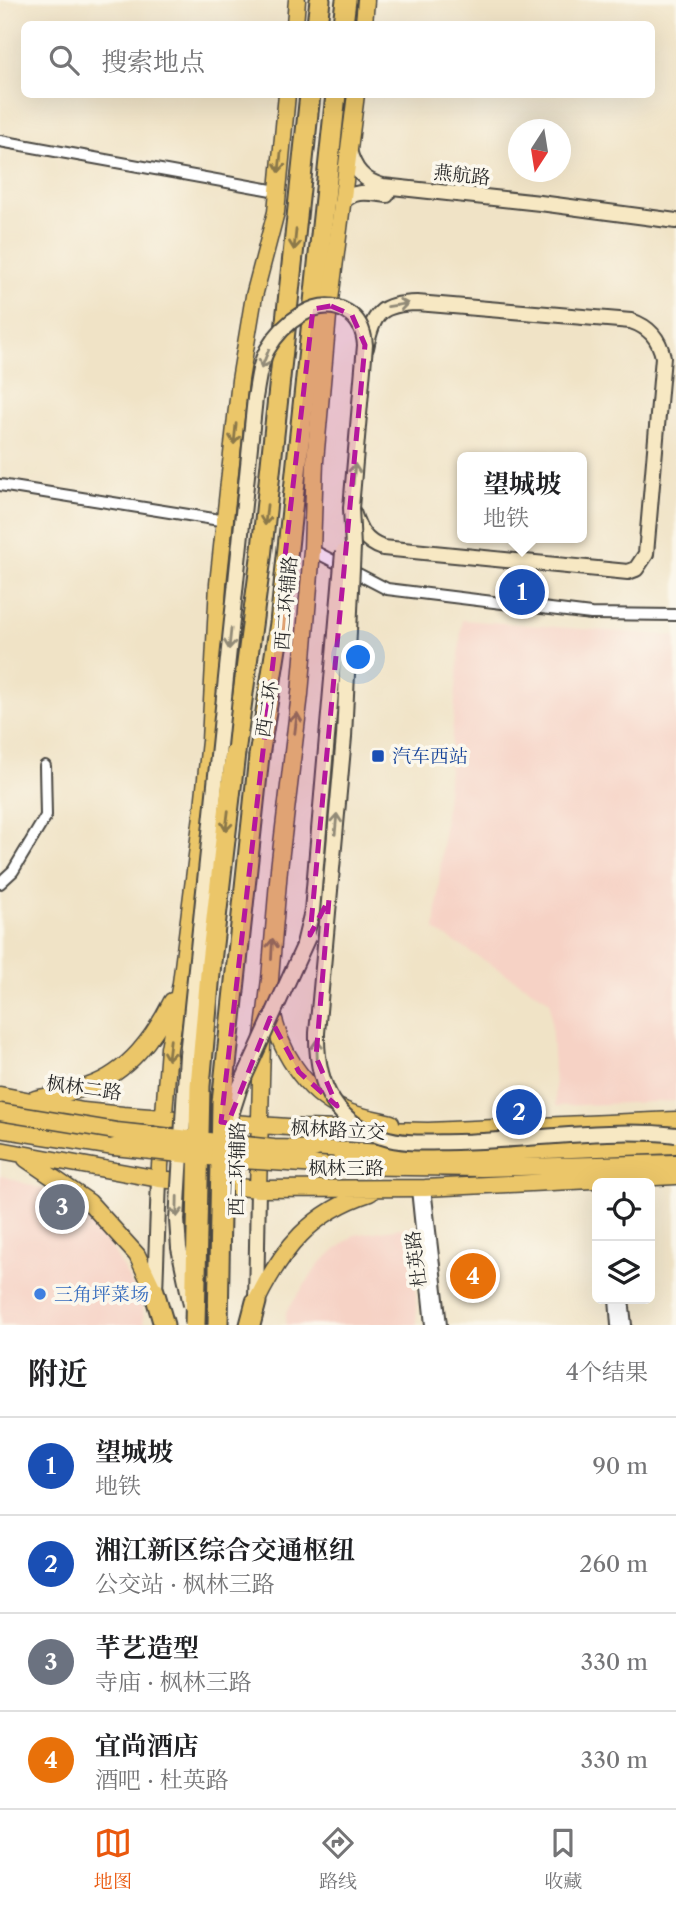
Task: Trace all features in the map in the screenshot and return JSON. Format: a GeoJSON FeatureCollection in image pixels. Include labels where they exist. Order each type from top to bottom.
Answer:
{"type":"FeatureCollection","features":[{"type":"Feature","properties":{"kind":"highway"},"geometry":{"type":"LineString","coordinates":[[317,21],[320,0]]}},
{"type":"Feature","properties":{"kind":"highway"},"geometry":{"type":"LineString","coordinates":[[343,21],[346,0]]}},
{"type":"Feature","properties":{"kind":"highway","name":"西二环"},"geometry":{"type":"LineString","coordinates":[[195,1323],[200,1086],[211,962],[261,558],[310,98]]}},
{"type":"Feature","properties":{"kind":"highway","name":"西二环"},"geometry":{"type":"LineString","coordinates":[[218,1325],[220,1160],[228,1035],[260,755],[281,610],[336,98]]}},
{"type":"Feature","properties":{"kind":"highway"},"geometry":{"type":"LineString","coordinates":[[155,1291],[164,1325]]}},
{"type":"Feature","properties":{"kind":"highway"},"geometry":{"type":"LineString","coordinates":[[250,1325],[256,1302]]}},
{"type":"Feature","properties":{"kind":"main road"},"geometry":{"type":"LineString","coordinates":[[295,21],[297,0]]}},
{"type":"Feature","properties":{"kind":"main road"},"geometry":{"type":"LineString","coordinates":[[364,21],[366,0]]}},
{"type":"Feature","properties":{"kind":"main road"},"geometry":{"type":"LineString","coordinates":[[159,1179],[169,1048],[196,875],[207,768],[215,618],[245,345],[254,296],[276,212],[287,98]]}},
{"type":"Feature","properties":{"kind":"main road","name":"西二环辅路"},"geometry":{"type":"LineString","coordinates":[[258,1189],[262,1045],[300,694],[312,550],[315,461],[341,204],[355,98]]}},
{"type":"Feature","properties":{"kind":"main road"},"geometry":{"type":"LineString","coordinates":[[270,979],[273,1016],[281,1042],[286,1054],[308,1083],[345,1111],[428,1131]]}},
{"type":"Feature","properties":{"kind":"main road"},"geometry":{"type":"LineString","coordinates":[[27,1101],[90,1086],[113,1074],[133,1058],[151,1038],[181,983]]}},
{"type":"Feature","properties":{"kind":"main road","name":"枫林二路"},"geometry":{"type":"LineString","coordinates":[[0,1095],[83,1111],[162,1118]]}},
{"type":"Feature","properties":{"kind":"main road","name":"枫林路立交"},"geometry":{"type":"LineString","coordinates":[[0,1112],[116,1132],[274,1148],[356,1153],[482,1153],[676,1144]]}},
{"type":"Feature","properties":{"kind":"main road","name":"枫林三路"},"geometry":{"type":"LineString","coordinates":[[162,1118],[302,1128],[428,1131],[676,1120]]}},
{"type":"Feature","properties":{"kind":"main road","name":"枫林路立交"},"geometry":{"type":"LineString","coordinates":[[0,1129],[114,1147],[228,1159],[333,1166],[482,1168],[676,1163]]}},
{"type":"Feature","properties":{"kind":"main road"},"geometry":{"type":"LineString","coordinates":[[0,1150],[18,1154],[89,1202],[137,1255],[155,1291]]}},
{"type":"Feature","properties":{"kind":"main road","name":"枫林三路"},"geometry":{"type":"LineString","coordinates":[[18,1154],[159,1179],[258,1189],[421,1189],[592,1183]]}},
{"type":"Feature","properties":{"kind":"main road","name":"枫林三路"},"geometry":{"type":"LineString","coordinates":[[653,1178],[676,1176]]}},
{"type":"Feature","properties":{"kind":"main road"},"geometry":{"type":"LineString","coordinates":[[256,1302],[272,1268],[302,1233],[338,1206],[367,1194],[393,1189]]}},
{"type":"Feature","properties":{"kind":"street"},"geometry":{"type":"LineString","coordinates":[[0,141],[277,191]]}},
{"type":"Feature","properties":{"kind":"street","name":"燕航路"},"geometry":{"type":"LineString","coordinates":[[349,147],[361,175],[374,184],[676,221]]}},
{"type":"Feature","properties":{"kind":"street","name":"燕航路"},"geometry":{"type":"LineString","coordinates":[[341,204],[351,194],[372,193],[676,228]]}},
{"type":"Feature","properties":{"kind":"street"},"geometry":{"type":"LineString","coordinates":[[351,508],[361,532],[383,548],[628,572],[636,569],[646,554],[663,357],[656,338],[641,324],[631,320],[417,303],[393,304],[383,309],[373,323],[365,357]]}},
{"type":"Feature","properties":{"kind":"street"},"geometry":{"type":"LineString","coordinates":[[195,1323],[179,1248],[177,1198],[188,1042],[258,380],[268,349],[276,338],[302,315],[323,306],[341,308],[352,315],[364,335],[365,357],[351,508],[343,554],[312,911],[304,944]]}},
{"type":"Feature","properties":{"kind":"street"},"geometry":{"type":"LineString","coordinates":[[0,485],[226,521]]}},
{"type":"Feature","properties":{"kind":"street"},"geometry":{"type":"LineString","coordinates":[[351,508],[353,547],[344,737],[316,1057],[325,1089],[341,1112],[358,1126],[383,1138],[424,1142],[648,1133],[676,1135]]}},
{"type":"Feature","properties":{"kind":"street"},"geometry":{"type":"LineString","coordinates":[[312,550],[387,589],[563,611],[676,615]]}},
{"type":"Feature","properties":{"kind":"street"},"geometry":{"type":"LineString","coordinates":[[0,883],[13,871],[46,816],[46,766]]}},
{"type":"Feature","properties":{"kind":"street"},"geometry":{"type":"LineString","coordinates":[[220,1160],[226,1129],[240,1087],[304,944],[329,899]]}},
{"type":"Feature","properties":{"kind":"street"},"geometry":{"type":"LineString","coordinates":[[158,1325],[155,1291],[159,1179]]}},
{"type":"Feature","properties":{"kind":"street","name":"西二环辅路"},"geometry":{"type":"LineString","coordinates":[[256,1325],[258,1189]]}},
{"type":"Feature","properties":{"kind":"street","name":"杜英路"},"geometry":{"type":"LineString","coordinates":[[421,1189],[431,1325]]}},
{"type":"Feature","properties":{"kind":"street","name":"杜英路"},"geometry":{"type":"LineString","coordinates":[[421,1189],[441,1325]]}},
{"type":"Feature","properties":{"kind":"street"},"geometry":{"type":"LineString","coordinates":[[615,1304],[617,1325]]}},
{"type":"Feature","properties":{"kind":"street"},"geometry":{"type":"LineString","coordinates":[[624,1304],[626,1325]]}},
{"type":"Feature","properties":{"kind":"highlighted area"},"geometry":{"type":"Polygon","coordinates":[[[331,306],[352,315],[365,345],[310,935],[329,899],[316,1057],[337,1106],[299,1072],[270,1018],[228,1123],[221,1122],[313,309],[331,306]]]}},
{"type":"Feature","properties":{"kind":"shaded area"},"geometry":{"type":"Polygon","coordinates":[[[462,620],[676,636],[676,1101],[556,1106],[550,1001],[435,930],[462,620]]]}},
{"type":"Feature","properties":{"kind":"shaded area"},"geometry":{"type":"Polygon","coordinates":[[[0,1175],[75,1200],[113,1250],[143,1304],[144,1325],[0,1325],[0,1175]]]}},
{"type":"Feature","properties":{"kind":"shaded area"},"geometry":{"type":"Polygon","coordinates":[[[414,1226],[417,1325],[286,1325],[286,1312],[320,1263],[354,1235],[414,1226]]]}},
{"type":"Feature","properties":{"kind":"place","name":"望城坡"},"geometry":{"type":"Point","coordinates":[522,592]}},
{"type":"Feature","properties":{"kind":"place","name":"汽车西站"},"geometry":{"type":"Point","coordinates":[378,756]}},
{"type":"Feature","properties":{"kind":"place","name":"湘江新区综合交通枢纽"},"geometry":{"type":"Point","coordinates":[519,1112]}},
{"type":"Feature","properties":{"kind":"place","name":"芊艺造型"},"geometry":{"type":"Point","coordinates":[62,1207]}},
{"type":"Feature","properties":{"kind":"place","name":"宜尚酒店"},"geometry":{"type":"Point","coordinates":[473,1276]}},
{"type":"Feature","properties":{"kind":"place","name":"三角坪菜场"},"geometry":{"type":"Point","coordinates":[40,1294]}}]}
